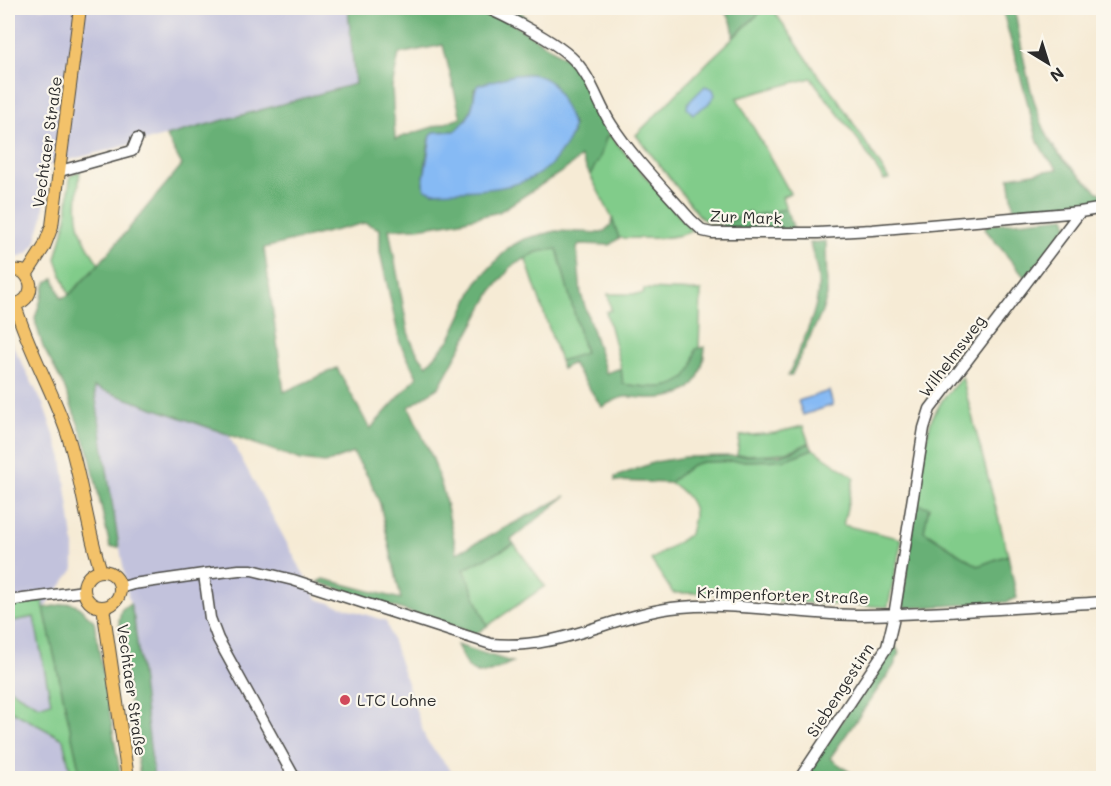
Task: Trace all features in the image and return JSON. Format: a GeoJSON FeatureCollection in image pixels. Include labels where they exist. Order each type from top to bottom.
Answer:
{"type":"FeatureCollection","features":[{"type":"Feature","properties":{"kind":"main road","name":"Vechtaer Straße"},"geometry":{"type":"LineString","coordinates":[[26,275],[44,247],[52,226],[80,8]]}},
{"type":"Feature","properties":{"kind":"main road"},"geometry":{"type":"LineString","coordinates":[[8,270],[17,269],[29,280],[31,291],[25,300],[11,305],[67,433],[101,571]]}},
{"type":"Feature","properties":{"kind":"main road"},"geometry":{"type":"LineString","coordinates":[[101,571],[114,576],[120,588],[115,601],[103,607],[91,603],[84,591],[88,578],[101,571]]}},
{"type":"Feature","properties":{"kind":"main road","name":"Vechtaer Straße"},"geometry":{"type":"LineString","coordinates":[[103,607],[128,778]]}},
{"type":"Feature","properties":{"kind":"street","name":"Zur Mark"},"geometry":{"type":"LineString","coordinates":[[488,8],[511,19],[572,58],[588,78],[604,113],[619,136],[702,231],[712,233],[818,233],[1080,212],[1104,208]]}},
{"type":"Feature","properties":{"kind":"street"},"geometry":{"type":"LineString","coordinates":[[60,171],[132,151],[136,139]]}},
{"type":"Feature","properties":{"kind":"street","name":"Wilhelmsweg"},"geometry":{"type":"LineString","coordinates":[[894,614],[926,418],[940,395],[1080,212]]}},
{"type":"Feature","properties":{"kind":"street","name":"Krimpenforter Straße"},"geometry":{"type":"LineString","coordinates":[[120,588],[133,584],[239,570],[267,573],[491,644],[513,646],[557,640],[641,615],[680,607],[729,607],[862,615],[1104,602]]}},
{"type":"Feature","properties":{"kind":"street"},"geometry":{"type":"LineString","coordinates":[[204,574],[210,618],[218,639],[293,776],[297,778]]}},
{"type":"Feature","properties":{"kind":"street"},"geometry":{"type":"LineString","coordinates":[[8,602],[84,591]]}},
{"type":"Feature","properties":{"kind":"street","name":"Siebengestirn"},"geometry":{"type":"LineString","coordinates":[[800,778],[887,647],[894,614]]}},
{"type":"Feature","properties":{"kind":"shaded area"},"geometry":{"type":"Polygon","coordinates":[[[8,8],[348,8],[355,84],[224,121],[49,165],[43,217],[35,243],[28,253],[8,257],[8,8]]]}},
{"type":"Feature","properties":{"kind":"shaded area"},"geometry":{"type":"Polygon","coordinates":[[[8,336],[44,406],[62,458],[74,546],[74,569],[44,609],[81,778],[8,778],[8,336]]]}},
{"type":"Feature","properties":{"kind":"shaded area"},"geometry":{"type":"Polygon","coordinates":[[[93,387],[228,434],[317,599],[386,621],[426,740],[457,778],[154,778],[134,619],[128,596],[93,387]]]}},
{"type":"Feature","properties":{"kind":"green space"},"geometry":{"type":"Polygon","coordinates":[[[348,8],[481,8],[510,22],[572,62],[590,91],[609,134],[590,175],[581,157],[499,212],[418,228],[389,229],[408,332],[415,350],[427,365],[450,339],[477,282],[508,248],[524,239],[556,231],[602,233],[611,225],[612,218],[619,238],[610,245],[579,244],[577,249],[581,294],[606,373],[621,368],[623,384],[652,387],[671,385],[687,376],[692,367],[696,349],[705,347],[700,373],[695,383],[680,394],[657,398],[624,397],[602,407],[572,363],[562,369],[560,361],[585,353],[557,249],[537,252],[512,266],[492,291],[439,387],[409,407],[433,459],[444,494],[457,553],[566,496],[511,540],[514,544],[464,569],[487,626],[476,634],[318,582],[324,579],[401,599],[380,504],[370,480],[353,453],[325,463],[301,460],[94,387],[119,547],[110,547],[89,452],[63,384],[43,347],[36,324],[35,318],[46,283],[54,278],[61,298],[69,295],[99,264],[182,165],[166,136],[355,84],[348,8]],[[443,45],[399,54],[392,87],[395,139],[461,118],[443,45]],[[553,84],[474,89],[472,107],[460,127],[455,131],[434,132],[429,140],[423,184],[433,192],[501,186],[532,178],[550,166],[572,134],[573,124],[553,84]],[[365,223],[264,248],[284,392],[337,368],[370,429],[417,377],[400,343],[380,252],[380,229],[365,223]]]}},
{"type":"Feature","properties":{"kind":"green space"},"geometry":{"type":"Polygon","coordinates":[[[492,8],[518,8],[530,23],[528,27],[492,8]]]}},
{"type":"Feature","properties":{"kind":"green space"},"geometry":{"type":"Polygon","coordinates":[[[720,8],[765,8],[733,37],[731,20],[720,8]]]}},
{"type":"Feature","properties":{"kind":"green space"},"geometry":{"type":"Polygon","coordinates":[[[765,8],[772,8],[837,98],[889,179],[884,180],[859,141],[811,78],[737,98],[790,193],[782,197],[786,209],[751,216],[749,212],[720,224],[708,222],[701,218],[636,135],[765,8]]]}},
{"type":"Feature","properties":{"kind":"green space"},"geometry":{"type":"Polygon","coordinates":[[[1002,8],[1014,8],[1029,82],[1047,135],[1064,160],[1103,194],[1103,203],[1014,211],[1009,177],[1058,169],[1046,156],[1038,142],[1002,8]]]}},
{"type":"Feature","properties":{"kind":"green space"},"geometry":{"type":"Polygon","coordinates":[[[609,134],[692,231],[665,238],[619,238],[612,218],[590,175],[609,134]]]}},
{"type":"Feature","properties":{"kind":"green space"},"geometry":{"type":"Polygon","coordinates":[[[80,171],[78,220],[84,240],[99,264],[69,295],[56,259],[67,217],[70,176],[80,171]]]}},
{"type":"Feature","properties":{"kind":"green space"},"geometry":{"type":"Polygon","coordinates":[[[786,209],[794,229],[723,230],[722,225],[750,212],[752,216],[786,209]]]}},
{"type":"Feature","properties":{"kind":"green space"},"geometry":{"type":"Polygon","coordinates":[[[1065,217],[1068,225],[1026,279],[985,229],[986,225],[1065,217]]]}},
{"type":"Feature","properties":{"kind":"green space"},"geometry":{"type":"Polygon","coordinates":[[[826,241],[827,296],[822,312],[791,376],[788,376],[813,315],[818,291],[816,266],[810,243],[826,241]]]}},
{"type":"Feature","properties":{"kind":"green space"},"geometry":{"type":"Polygon","coordinates":[[[557,248],[585,354],[560,361],[525,257],[557,248]]]}},
{"type":"Feature","properties":{"kind":"green space"},"geometry":{"type":"Polygon","coordinates":[[[644,289],[701,291],[699,348],[696,349],[692,368],[686,377],[671,386],[623,384],[606,312],[611,310],[608,294],[643,294],[644,289]]]}},
{"type":"Feature","properties":{"kind":"green space"},"geometry":{"type":"Polygon","coordinates":[[[962,377],[1008,555],[978,566],[924,531],[916,504],[932,418],[943,399],[962,377]]]}},
{"type":"Feature","properties":{"kind":"green space"},"geometry":{"type":"Polygon","coordinates":[[[803,426],[809,443],[799,448],[773,454],[737,455],[740,436],[775,433],[803,426]]]}},
{"type":"Feature","properties":{"kind":"green space"},"geometry":{"type":"Polygon","coordinates":[[[809,443],[813,449],[784,460],[702,462],[692,465],[669,483],[615,481],[615,477],[655,462],[685,457],[780,455],[809,443]]]}},
{"type":"Feature","properties":{"kind":"green space"},"geometry":{"type":"Polygon","coordinates":[[[813,449],[854,477],[843,525],[902,539],[888,607],[785,602],[727,593],[673,593],[651,560],[690,534],[694,514],[692,504],[686,495],[669,483],[692,465],[702,462],[784,460],[813,449]]]}},
{"type":"Feature","properties":{"kind":"green space"},"geometry":{"type":"Polygon","coordinates":[[[916,504],[929,507],[924,531],[978,566],[1008,555],[1017,598],[1007,602],[908,608],[902,605],[916,504]]]}},
{"type":"Feature","properties":{"kind":"green space"},"geometry":{"type":"Polygon","coordinates":[[[514,544],[545,586],[487,626],[464,569],[514,544]]]}},
{"type":"Feature","properties":{"kind":"green space"},"geometry":{"type":"Polygon","coordinates":[[[43,600],[81,778],[72,778],[63,739],[8,709],[8,688],[39,706],[51,702],[34,617],[8,622],[8,605],[43,600]]]}},
{"type":"Feature","properties":{"kind":"green space"},"geometry":{"type":"Polygon","coordinates":[[[130,603],[154,778],[140,778],[119,621],[121,610],[130,603]]]}},
{"type":"Feature","properties":{"kind":"green space"},"geometry":{"type":"Polygon","coordinates":[[[75,604],[94,621],[121,778],[81,778],[44,608],[75,604]]]}},
{"type":"Feature","properties":{"kind":"green space"},"geometry":{"type":"Polygon","coordinates":[[[894,643],[899,653],[894,666],[830,758],[858,778],[803,778],[894,643]]]}},
{"type":"Feature","properties":{"kind":"green space"},"geometry":{"type":"Polygon","coordinates":[[[457,645],[512,662],[487,673],[476,672],[465,663],[457,645]]]}},
{"type":"Feature","properties":{"kind":"water"},"geometry":{"type":"Polygon","coordinates":[[[531,74],[553,85],[572,124],[570,138],[552,163],[523,182],[508,186],[462,191],[433,192],[425,189],[423,184],[431,135],[434,132],[455,131],[463,123],[471,111],[478,85],[514,75],[531,74]]]}},
{"type":"Feature","properties":{"kind":"water"},"geometry":{"type":"Polygon","coordinates":[[[705,86],[713,89],[715,95],[708,104],[693,114],[687,108],[688,103],[705,86]]]}},
{"type":"Feature","properties":{"kind":"water"},"geometry":{"type":"Polygon","coordinates":[[[829,391],[833,405],[803,415],[798,401],[829,391]]]}},
{"type":"Feature","properties":{"kind":"place","name":"LTC Lohne"},"geometry":{"type":"Point","coordinates":[345,700]}}]}
